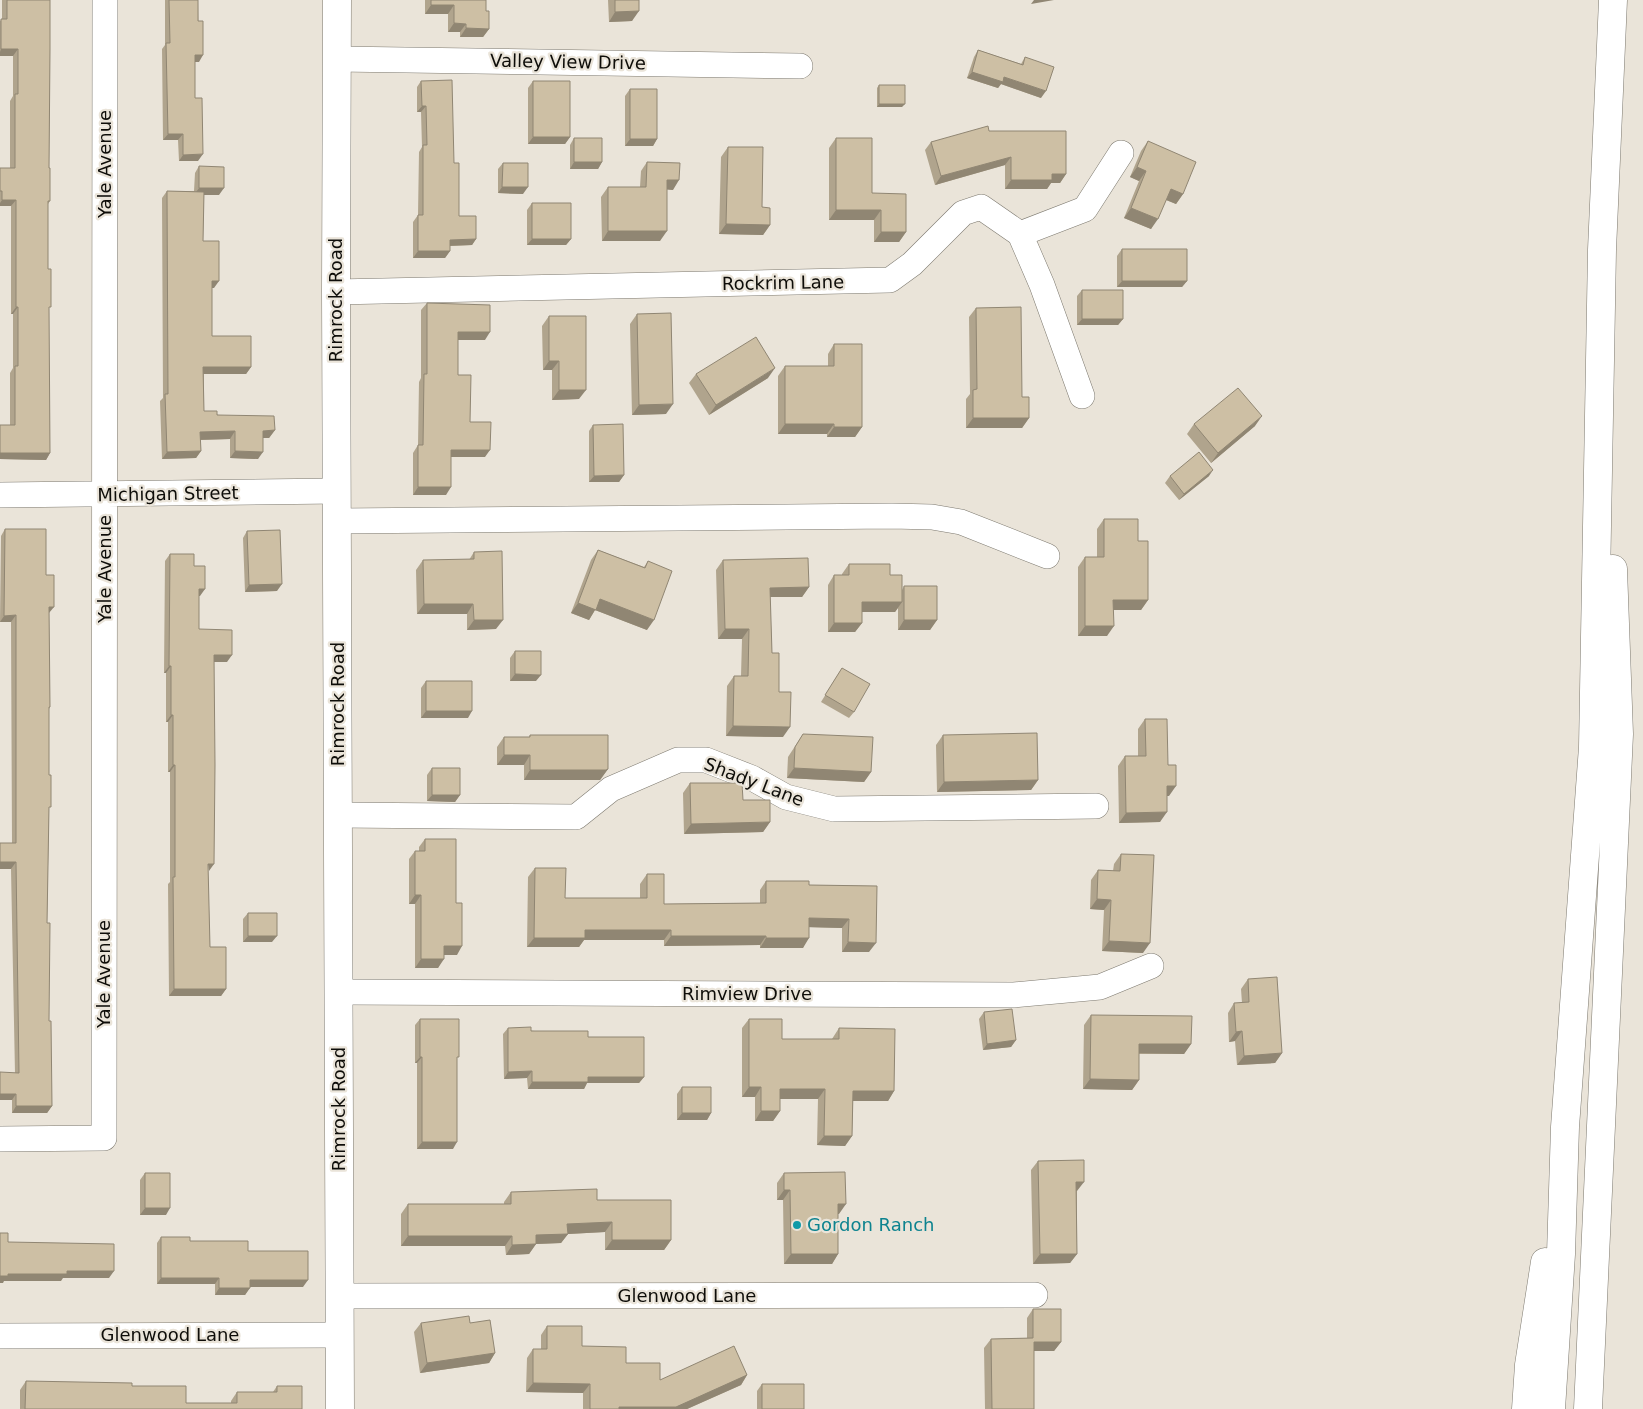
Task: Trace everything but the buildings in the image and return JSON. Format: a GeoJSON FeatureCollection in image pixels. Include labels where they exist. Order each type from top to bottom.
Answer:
{"type":"FeatureCollection","features":[{"type":"Feature","properties":{"kind":"main road","name":"Rimrock Road"},"geometry":{"type":"LineString","coordinates":[[337,0],[336,292],[340,1409]]}},
{"type":"Feature","properties":{"kind":"main road"},"geometry":{"type":"LineString","coordinates":[[1551,1409],[1561,1254],[1565,1127],[1593,747],[1602,250],[1613,0]]}},
{"type":"Feature","properties":{"kind":"main road"},"geometry":{"type":"LineString","coordinates":[[1588,1409],[1620,734],[1602,250]]}},
{"type":"Feature","properties":{"kind":"main road"},"geometry":{"type":"LineString","coordinates":[[1526,1409],[1529,1365],[1565,1127]]}},
{"type":"Feature","properties":{"kind":"street","name":"Yale Avenue"},"geometry":{"type":"LineString","coordinates":[[0,1139],[104,1138],[105,0]]}},
{"type":"Feature","properties":{"kind":"street","name":"Valley View Drive"},"geometry":{"type":"LineString","coordinates":[[337,58],[800,66]]}},
{"type":"Feature","properties":{"kind":"street"},"geometry":{"type":"LineString","coordinates":[[1082,396],[1042,285],[1020,234],[1085,210],[1120,153]]}},
{"type":"Feature","properties":{"kind":"street","name":"Rockrim Lane"},"geometry":{"type":"LineString","coordinates":[[336,292],[890,280],[912,264],[963,213],[981,207],[1020,234]]}},
{"type":"Feature","properties":{"kind":"street","name":"Michigan Street"},"geometry":{"type":"LineString","coordinates":[[0,495],[337,492]]}},
{"type":"Feature","properties":{"kind":"street"},"geometry":{"type":"LineString","coordinates":[[337,521],[932,517],[961,522],[1047,556]]}},
{"type":"Feature","properties":{"kind":"street","name":"Shady Lane"},"geometry":{"type":"LineString","coordinates":[[338,815],[576,817],[611,789],[678,760],[706,760],[752,778],[786,797],[834,809],[1096,806]]}},
{"type":"Feature","properties":{"kind":"street","name":"Rimview Drive"},"geometry":{"type":"LineString","coordinates":[[339,992],[1014,995],[1100,986],[1151,966]]}},
{"type":"Feature","properties":{"kind":"street","name":"Glenwood Lane"},"geometry":{"type":"LineString","coordinates":[[340,1296],[1035,1295]]}},
{"type":"Feature","properties":{"kind":"street","name":"Glenwood Lane"},"geometry":{"type":"LineString","coordinates":[[0,1336],[340,1335]]}},
{"type":"Feature","properties":{"kind":"place","name":"Gordon Ranch"},"geometry":{"type":"Point","coordinates":[797,1225]}}]}
